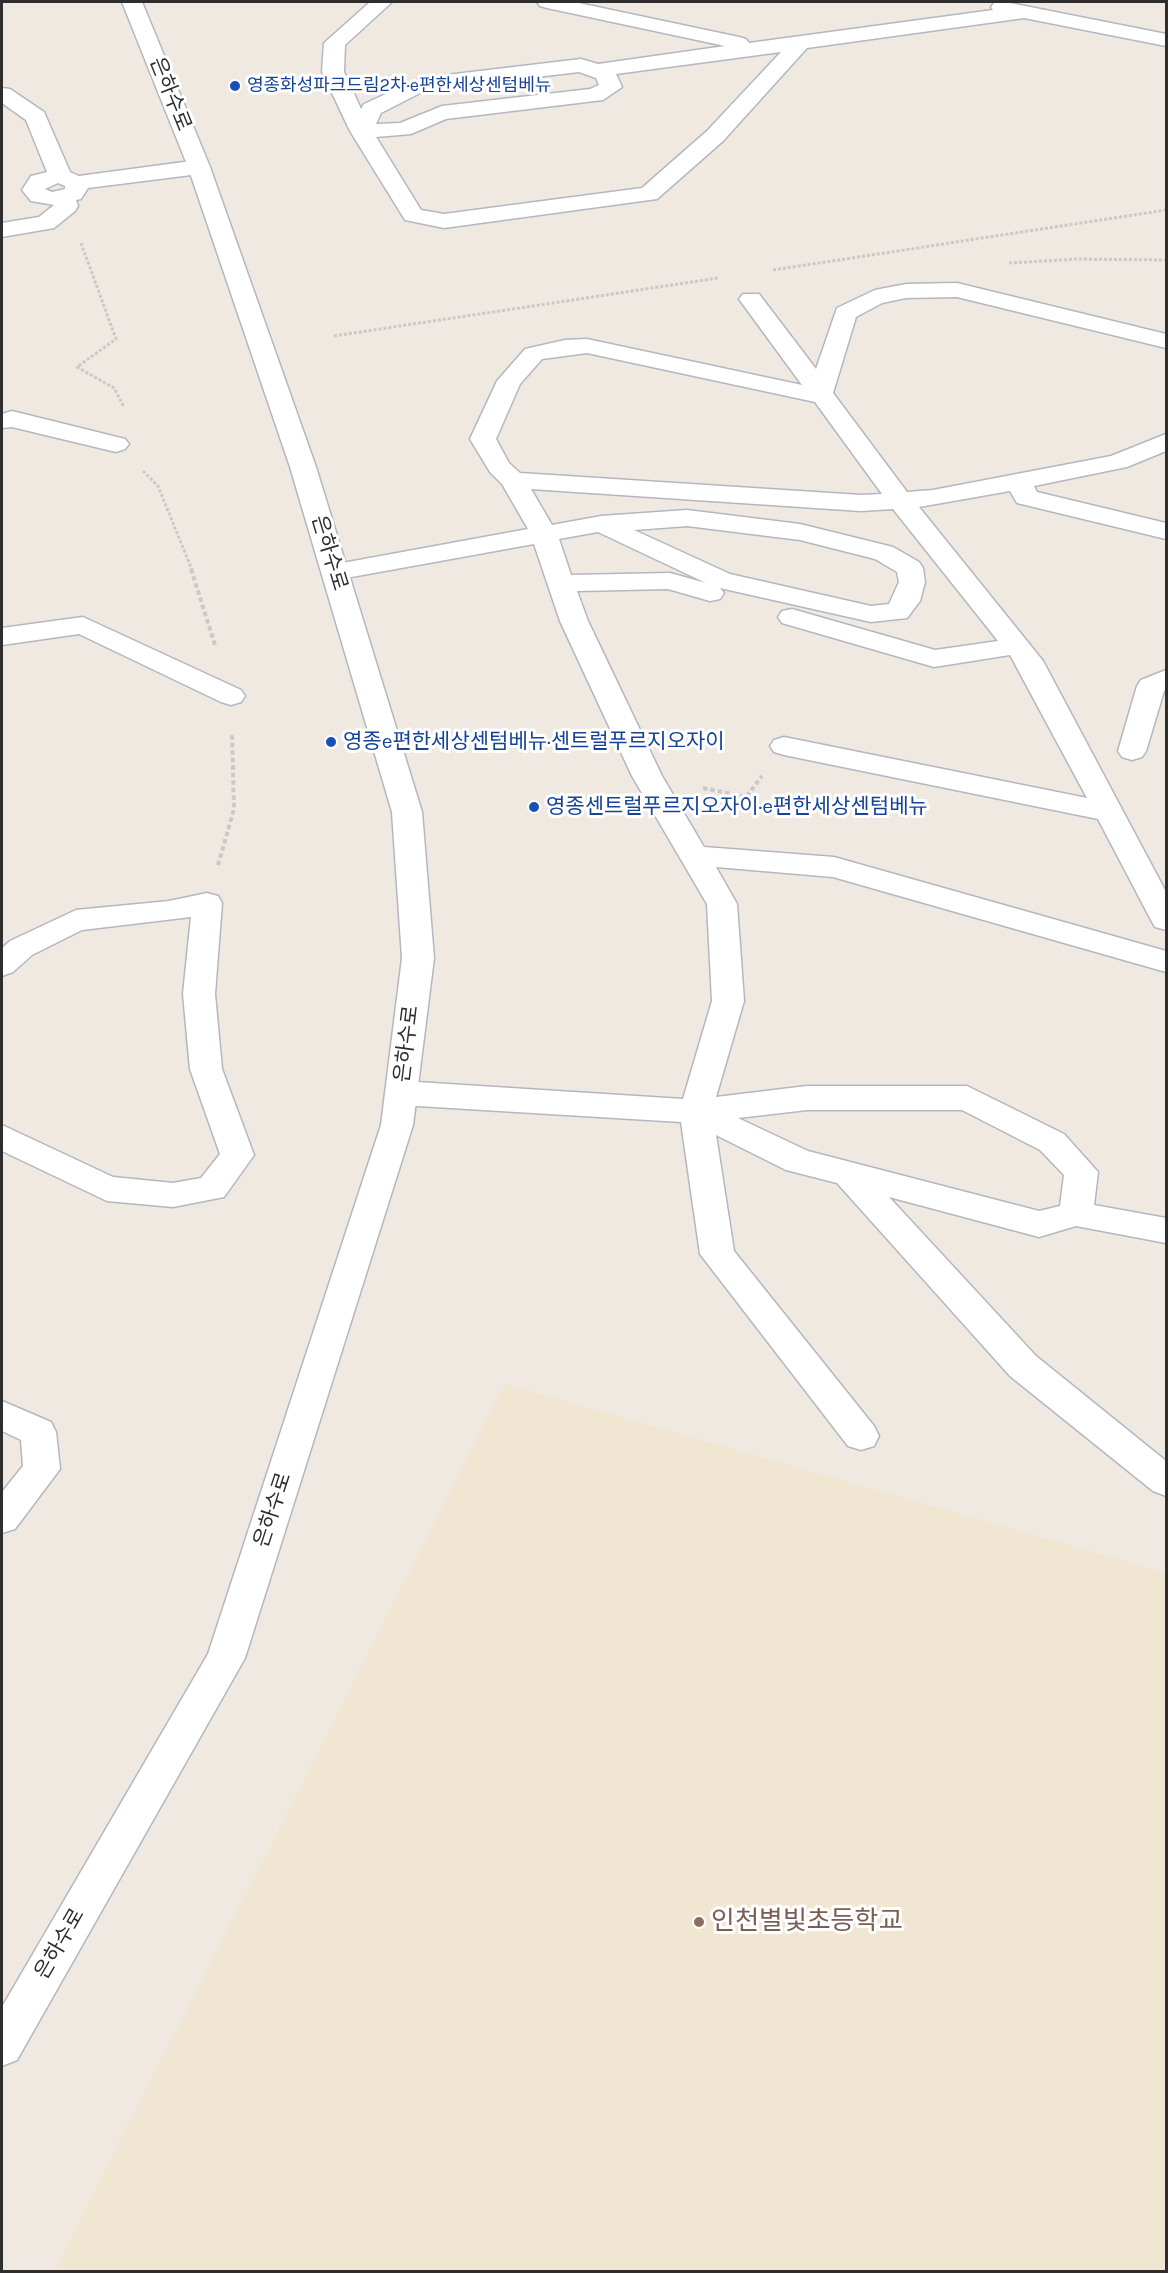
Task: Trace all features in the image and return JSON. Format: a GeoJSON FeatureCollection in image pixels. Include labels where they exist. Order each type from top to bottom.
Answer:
{"type":"FeatureCollection","features":[{"type":"Feature","properties":{"kind":"street","name":"은하수로"},"geometry":{"type":"LineString","coordinates":[[2,2046],[226,1658],[397,1125],[418,958],[407,812],[303,466],[199,167],[132,2]]}},
{"type":"Feature","properties":{"kind":"street"},"geometry":{"type":"LineString","coordinates":[[382,2],[335,43],[333,72],[361,131],[413,215],[444,221],[649,194],[715,136],[800,43]]}},
{"type":"Feature","properties":{"kind":"street"},"geometry":{"type":"LineString","coordinates":[[548,2],[762,48]]}},
{"type":"Feature","properties":{"kind":"street"},"geometry":{"type":"LineString","coordinates":[[973,2],[1167,40]]}},
{"type":"Feature","properties":{"kind":"street"},"geometry":{"type":"LineString","coordinates":[[361,131],[372,109],[421,84],[581,65],[600,70],[1022,12]]}},
{"type":"Feature","properties":{"kind":"street"},"geometry":{"type":"LineString","coordinates":[[361,131],[403,129],[442,113],[595,95],[611,87],[609,80],[600,70]]}},
{"type":"Feature","properties":{"kind":"street"},"geometry":{"type":"LineString","coordinates":[[2,94],[36,117],[67,190]]}},
{"type":"Feature","properties":{"kind":"street"},"geometry":{"type":"LineString","coordinates":[[2,230],[46,223],[67,190],[199,167]]}},
{"type":"Feature","properties":{"kind":"street"},"geometry":{"type":"LineString","coordinates":[[820,396],[845,313],[875,297],[906,291],[957,290],[1167,340]]}},
{"type":"Feature","properties":{"kind":"street"},"geometry":{"type":"LineString","coordinates":[[751,299],[820,396],[1029,662],[1167,920]]}},
{"type":"Feature","properties":{"kind":"street"},"geometry":{"type":"LineString","coordinates":[[820,396],[587,346],[565,347],[534,354],[509,381],[483,440],[499,467],[513,480],[544,534],[574,621],[646,776],[722,904],[728,1001],[696,1111],[717,1254],[861,1436]]}},
{"type":"Feature","properties":{"kind":"street"},"geometry":{"type":"LineString","coordinates":[[2,421],[12,419],[116,444]]}},
{"type":"Feature","properties":{"kind":"street"},"geometry":{"type":"LineString","coordinates":[[513,480],[861,503],[933,498],[1118,462],[1167,442]]}},
{"type":"Feature","properties":{"kind":"street"},"geometry":{"type":"LineString","coordinates":[[1019,481],[1026,497],[1167,531]]}},
{"type":"Feature","properties":{"kind":"street"},"geometry":{"type":"LineString","coordinates":[[335,572],[601,524],[687,518],[800,532],[884,553],[910,568],[912,582],[906,601],[897,612],[871,614],[721,580],[601,524]]}},
{"type":"Feature","properties":{"kind":"street"},"geometry":{"type":"LineString","coordinates":[[561,584],[670,581],[934,659],[1017,646]]}},
{"type":"Feature","properties":{"kind":"street"},"geometry":{"type":"LineString","coordinates":[[2,637],[15,633],[83,625],[231,696]]}},
{"type":"Feature","properties":{"kind":"street"},"geometry":{"type":"LineString","coordinates":[[1132,751],[1151,686],[1167,679]]}},
{"type":"Feature","properties":{"kind":"street"},"geometry":{"type":"LineString","coordinates":[[784,746],[1110,812]]}},
{"type":"Feature","properties":{"kind":"street"},"geometry":{"type":"LineString","coordinates":[[694,856],[834,867],[1167,961]]}},
{"type":"Feature","properties":{"kind":"street"},"geometry":{"type":"LineString","coordinates":[[2,965],[21,948],[76,920],[170,911],[207,903],[199,994],[206,1069],[237,1155],[212,1188],[173,1195],[107,1189],[2,1137]]}},
{"type":"Feature","properties":{"kind":"street"},"geometry":{"type":"LineString","coordinates":[[401,1093],[696,1111],[807,1098],[967,1098],[1052,1142],[1081,1172],[1076,1214]]}},
{"type":"Feature","properties":{"kind":"street"},"geometry":{"type":"LineString","coordinates":[[696,1111],[798,1161],[1039,1224],[1076,1214],[1167,1230]]}},
{"type":"Feature","properties":{"kind":"street"},"geometry":{"type":"LineString","coordinates":[[848,1174],[1023,1366],[1167,1481]]}},
{"type":"Feature","properties":{"kind":"street"},"geometry":{"type":"LineString","coordinates":[[2,1415],[38,1432],[42,1469],[2,1518]]}},
{"type":"Feature","properties":{"kind":"path"},"geometry":{"type":"LineString","coordinates":[[67,190],[116,339],[77,367],[114,388],[123,405],[129,419],[116,444],[158,486],[189,561],[231,696],[234,809],[207,903]]}},
{"type":"Feature","properties":{"kind":"path"},"geometry":{"type":"LineString","coordinates":[[1008,263],[1078,259],[1167,260]]}},
{"type":"Feature","properties":{"kind":"path"},"geometry":{"type":"LineString","coordinates":[[646,776],[746,797],[784,746]]}},
{"type":"Feature","properties":{"kind":"shaded area","name":"인천별빛초등학교"},"geometry":{"type":"Polygon","coordinates":[[[505,1384],[1166,1573],[1166,2271],[54,2271],[505,1384]]]}},
{"type":"Feature","properties":{"kind":"place","name":"영종화성파크드림2차·e편한세상센텀베뉴"},"geometry":{"type":"Point","coordinates":[235,86]}},
{"type":"Feature","properties":{"kind":"place","name":"영종e편한세상센텀베뉴·센트럴푸르지오자이"},"geometry":{"type":"Point","coordinates":[331,742]}},
{"type":"Feature","properties":{"kind":"place","name":"영종센트럴푸르지오자이·e편한세상센텀베뉴"},"geometry":{"type":"Point","coordinates":[534,807]}},
{"type":"Feature","properties":{"kind":"place","name":"인천별빛초등학교"},"geometry":{"type":"Point","coordinates":[699,1922]}}]}
